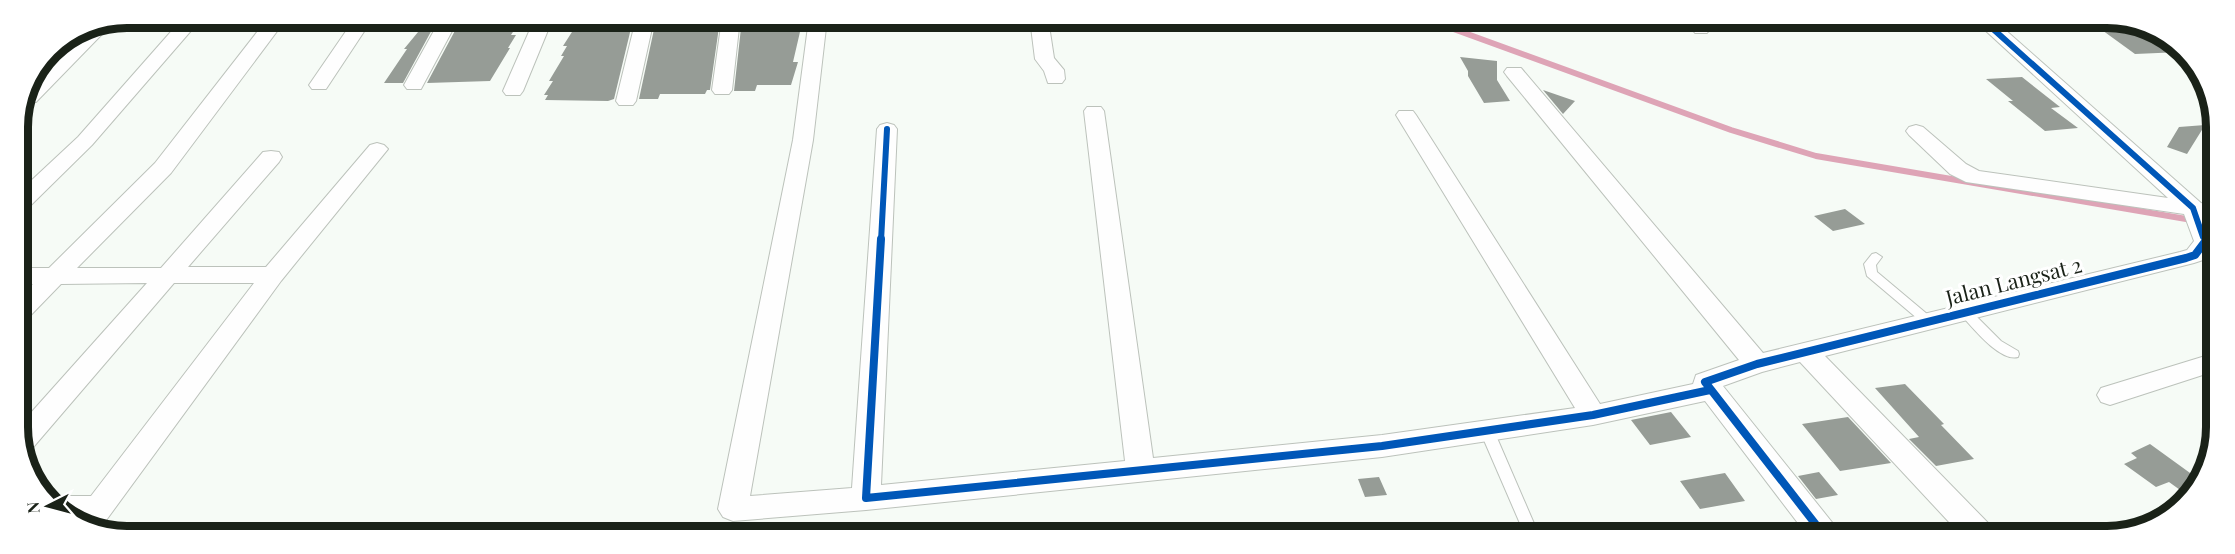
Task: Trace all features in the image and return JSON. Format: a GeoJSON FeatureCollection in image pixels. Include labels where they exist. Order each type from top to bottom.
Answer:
{"type":"FeatureCollection","features":[{"type":"Feature","properties":{"kind":"street"},"geometry":{"type":"LineString","coordinates":[[29,195],[85,141],[184,28]]}},
{"type":"Feature","properties":{"kind":"street"},"geometry":{"type":"LineString","coordinates":[[28,302],[163,168],[270,28]]}},
{"type":"Feature","properties":{"kind":"street"},"geometry":{"type":"LineString","coordinates":[[319,86],[357,28]]}},
{"type":"Feature","properties":{"kind":"street"},"geometry":{"type":"LineString","coordinates":[[414,85],[445,28]]}},
{"type":"Feature","properties":{"kind":"street"},"geometry":{"type":"LineString","coordinates":[[513,91],[539,28]]}},
{"type":"Feature","properties":{"kind":"street"},"geometry":{"type":"LineString","coordinates":[[626,101],[643,28]]}},
{"type":"Feature","properties":{"kind":"street"},"geometry":{"type":"LineString","coordinates":[[722,90],[730,28]]}},
{"type":"Feature","properties":{"kind":"street"},"geometry":{"type":"LineString","coordinates":[[817,28],[803,140],[733,509],[866,498],[1382,446],[1593,415],[1710,390],[1816,525]]}},
{"type":"Feature","properties":{"kind":"street"},"geometry":{"type":"LineString","coordinates":[[1040,28],[1045,59],[1054,70],[1055,79]]}},
{"type":"Feature","properties":{"kind":"street"},"geometry":{"type":"LineString","coordinates":[[1992,28],[2205,227]]}},
{"type":"Feature","properties":{"kind":"street"},"geometry":{"type":"LineString","coordinates":[[37,90],[89,37]]}},
{"type":"Feature","properties":{"kind":"street"},"geometry":{"type":"LineString","coordinates":[[1514,72],[1757,364]]}},
{"type":"Feature","properties":{"kind":"street"},"geometry":{"type":"LineString","coordinates":[[1094,111],[1140,470]]}},
{"type":"Feature","properties":{"kind":"street"},"geometry":{"type":"LineString","coordinates":[[1406,115],[1593,415]]}},
{"type":"Feature","properties":{"kind":"street"},"geometry":{"type":"LineString","coordinates":[[866,498],[887,129]]}},
{"type":"Feature","properties":{"kind":"street"},"geometry":{"type":"LineString","coordinates":[[1916,131],[1958,169],[1974,177],[2205,227]]}},
{"type":"Feature","properties":{"kind":"street"},"geometry":{"type":"LineString","coordinates":[[92,515],[273,275],[377,149]]}},
{"type":"Feature","properties":{"kind":"street"},"geometry":{"type":"LineString","coordinates":[[29,434],[271,157]]}},
{"type":"Feature","properties":{"kind":"street","name":"Jalan Langsat 2"},"geometry":{"type":"LineString","coordinates":[[1710,390],[1705,382],[1710,379],[1757,364],[2186,258],[2194,255],[2205,227]]}},
{"type":"Feature","properties":{"kind":"street"},"geometry":{"type":"LineString","coordinates":[[28,276],[273,275]]}},
{"type":"Feature","properties":{"kind":"street"},"geometry":{"type":"LineString","coordinates":[[1806,353],[1971,525]]}},
{"type":"Feature","properties":{"kind":"street"},"geometry":{"type":"LineString","coordinates":[[2110,395],[2206,365]]}},
{"type":"Feature","properties":{"kind":"lane"},"geometry":{"type":"LineString","coordinates":[[1876,257],[1870,264],[1871,273],[1929,322]]}},
{"type":"Feature","properties":{"kind":"lane"},"geometry":{"type":"LineString","coordinates":[[1966,313],[1990,338],[2013,354]]}},
{"type":"Feature","properties":{"kind":"lane"},"geometry":{"type":"LineString","coordinates":[[1487,431],[1528,525]]}},
{"type":"Feature","properties":{"kind":"building"},"geometry":{"type":"Polygon","coordinates":[[[421,28],[433,28],[403,83],[384,83],[407,49],[404,49],[421,28]]]}},
{"type":"Feature","properties":{"kind":"building"},"geometry":{"type":"Polygon","coordinates":[[[456,28],[515,28],[511,35],[516,35],[508,48],[510,48],[490,81],[427,83],[456,28]]]}},
{"type":"Feature","properties":{"kind":"building"},"geometry":{"type":"Polygon","coordinates":[[[575,28],[631,28],[614,99],[608,101],[545,100],[548,95],[544,95],[553,81],[549,81],[564,56],[561,56],[567,46],[563,46],[575,28]]]}},
{"type":"Feature","properties":{"kind":"building"},"geometry":{"type":"Polygon","coordinates":[[[654,28],[719,28],[710,90],[707,90],[705,94],[660,94],[658,99],[639,99],[654,28]]]}},
{"type":"Feature","properties":{"kind":"building"},"geometry":{"type":"Polygon","coordinates":[[[741,28],[801,28],[793,62],[798,62],[791,85],[757,85],[755,91],[734,91],[741,28]]]}},
{"type":"Feature","properties":{"kind":"building"},"geometry":{"type":"Polygon","coordinates":[[[2099,28],[2126,30],[2145,36],[2171,52],[2135,54],[2099,28]]]}},
{"type":"Feature","properties":{"kind":"building"},"geometry":{"type":"Polygon","coordinates":[[[1460,57],[1497,61],[1497,80],[1510,101],[1484,103],[1460,57]]]}},
{"type":"Feature","properties":{"kind":"building"},"geometry":{"type":"Polygon","coordinates":[[[2022,77],[2060,107],[2051,108],[2078,128],[2045,131],[2008,101],[2013,101],[1986,79],[2022,77]]]}},
{"type":"Feature","properties":{"kind":"building"},"geometry":{"type":"Polygon","coordinates":[[[1543,90],[1575,101],[1563,114],[1543,90]]]}},
{"type":"Feature","properties":{"kind":"building"},"geometry":{"type":"Polygon","coordinates":[[[2205,125],[2187,154],[2167,147],[2179,127],[2205,125]]]}},
{"type":"Feature","properties":{"kind":"building"},"geometry":{"type":"Polygon","coordinates":[[[1845,209],[1865,224],[1833,231],[1814,216],[1845,209]]]}},
{"type":"Feature","properties":{"kind":"building"},"geometry":{"type":"Polygon","coordinates":[[[1905,384],[1974,459],[1936,466],[1909,439],[1919,437],[1875,388],[1905,384]]]}},
{"type":"Feature","properties":{"kind":"building"},"geometry":{"type":"Polygon","coordinates":[[[1671,412],[1691,437],[1650,445],[1631,420],[1671,412]]]}},
{"type":"Feature","properties":{"kind":"building"},"geometry":{"type":"Polygon","coordinates":[[[1848,417],[1891,463],[1840,471],[1802,424],[1848,417]]]}},
{"type":"Feature","properties":{"kind":"building"},"geometry":{"type":"Polygon","coordinates":[[[2150,444],[2193,475],[2182,492],[2169,482],[2156,487],[2124,464],[2137,458],[2131,453],[2150,444]]]}},
{"type":"Feature","properties":{"kind":"building"},"geometry":{"type":"Polygon","coordinates":[[[1819,472],[1838,495],[1816,499],[1798,476],[1819,472]]]}},
{"type":"Feature","properties":{"kind":"building"},"geometry":{"type":"Polygon","coordinates":[[[1725,473],[1745,501],[1700,509],[1680,481],[1725,473]]]}},
{"type":"Feature","properties":{"kind":"building"},"geometry":{"type":"Polygon","coordinates":[[[1379,477],[1387,495],[1365,497],[1358,479],[1379,477]]]}},
{"type":"Feature","properties":{"kind":"waterway"},"geometry":{"type":"LineString","coordinates":[[1451,28],[1731,130],[1816,156],[2192,220]]}},
{"type":"Feature","properties":{"kind":"cycle path"},"geometry":{"type":"LineString","coordinates":[[1992,28],[2193,208],[2203,237],[2206,239]]}},
{"type":"Feature","properties":{"kind":"cycle path"},"geometry":{"type":"LineString","coordinates":[[887,129],[866,498],[1382,446],[1593,415],[1710,390]]}},
{"type":"Feature","properties":{"kind":"cycle path"},"geometry":{"type":"LineString","coordinates":[[1816,525],[1705,382],[1757,364],[2186,258],[2195,255],[2206,242]]}}]}
